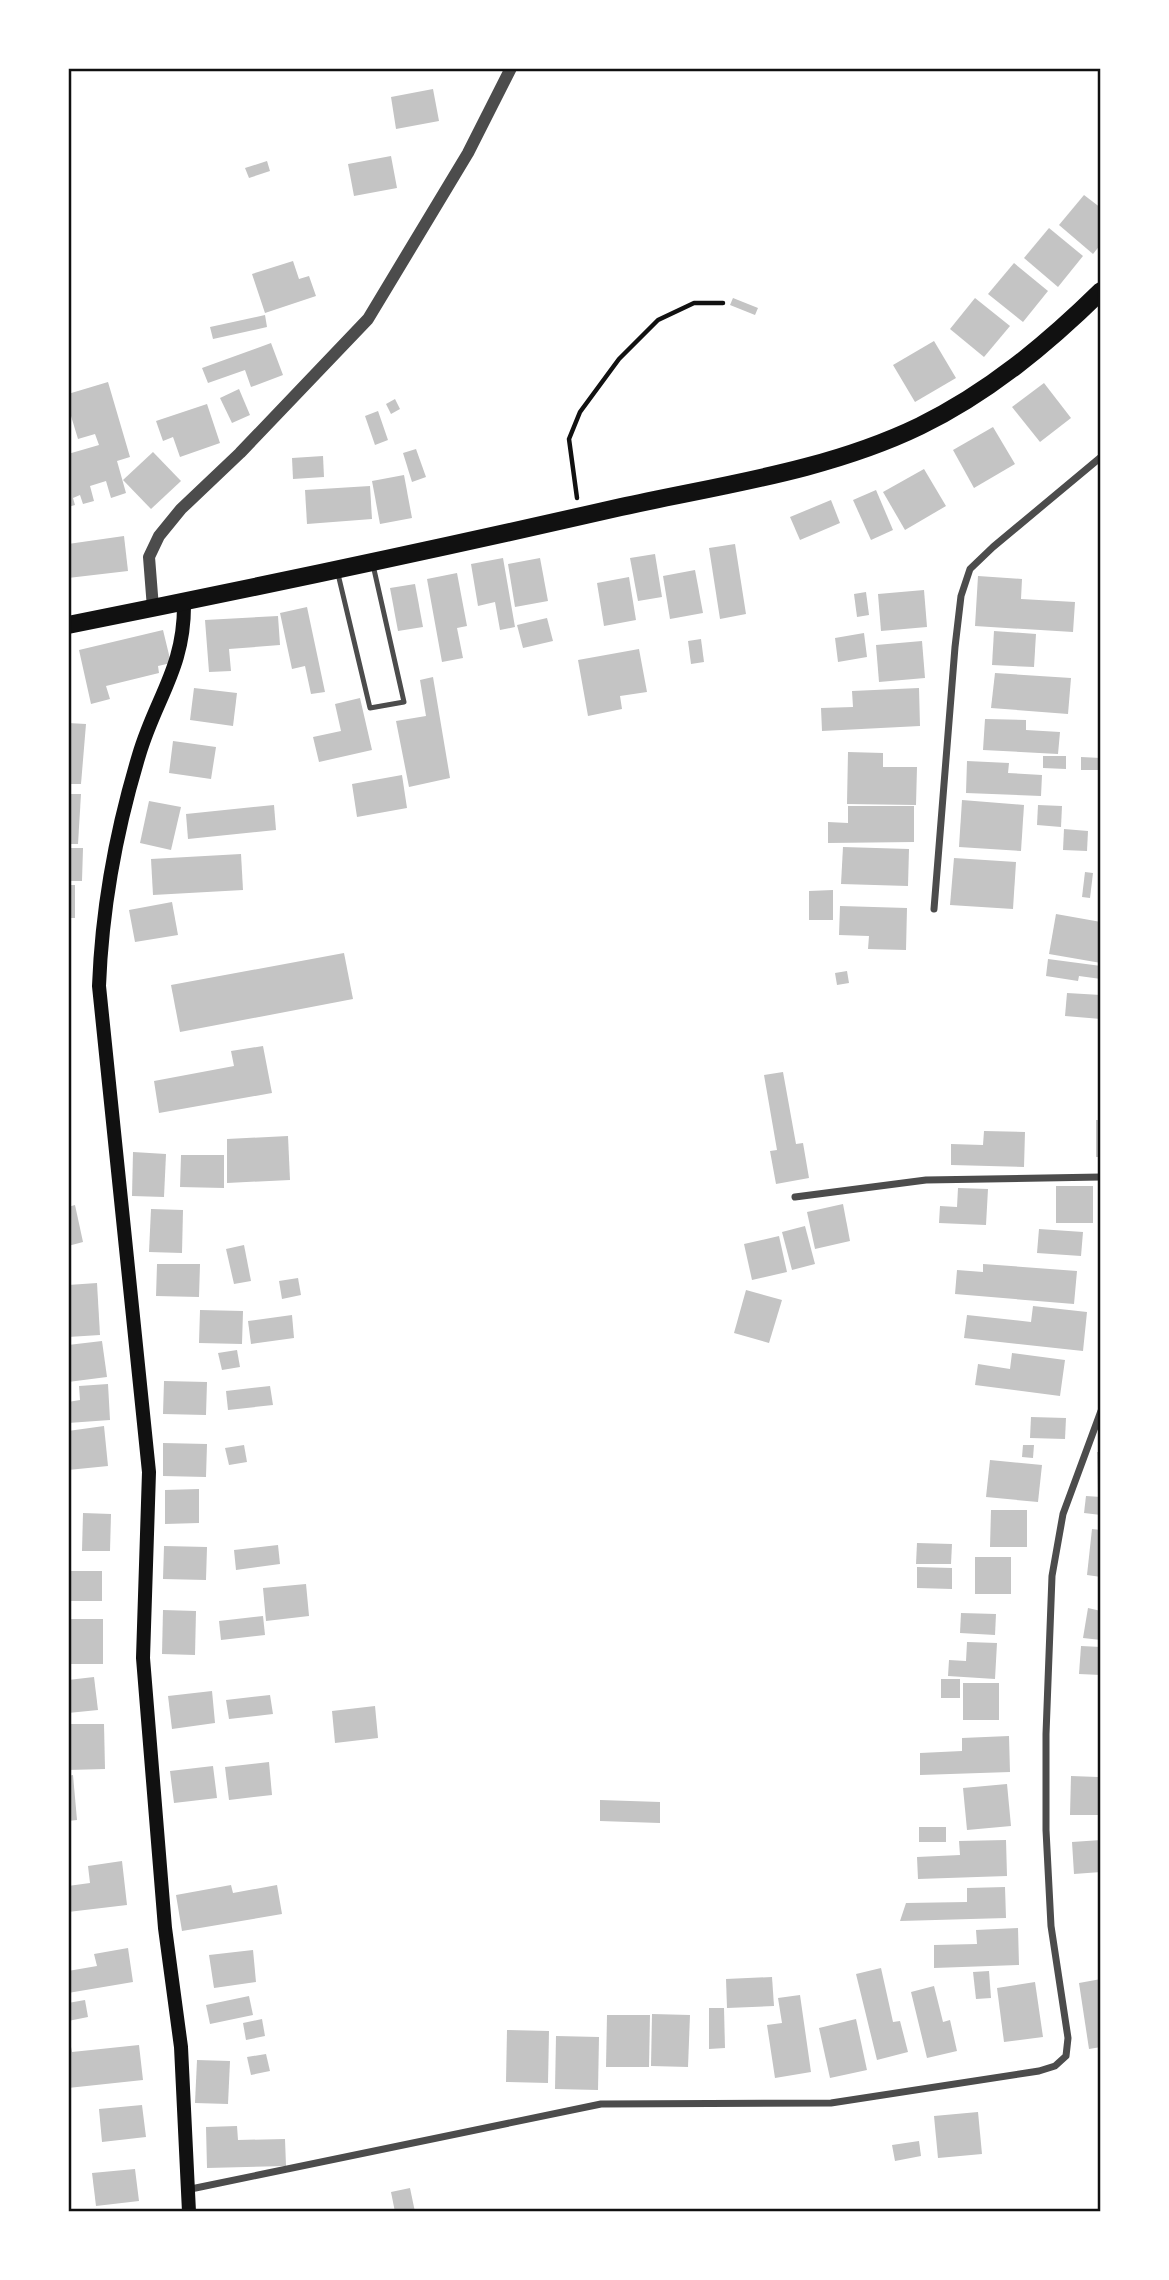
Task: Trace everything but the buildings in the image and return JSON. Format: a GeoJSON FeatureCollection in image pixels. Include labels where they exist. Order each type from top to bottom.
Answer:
{"type":"FeatureCollection","features":[{"type":"Feature","properties":{"kind":"main road"},"geometry":{"type":"LineString","coordinates":[[68,625],[337,570],[854,455],[921,425],[981,390],[1049,341],[1101,291]]}},
{"type":"Feature","properties":{"kind":"main road"},"geometry":{"type":"LineString","coordinates":[[184,602],[184,632],[178,659],[140,751],[122,814],[101,929],[99,986],[110,1072],[149,1472],[143,1658],[166,1927],[181,2048],[189,2212]]}},
{"type":"Feature","properties":{"kind":"street"},"geometry":{"type":"LineString","coordinates":[[153,608],[149,557],[159,536],[181,509],[240,453],[368,319],[468,153],[511,68]]}},
{"type":"Feature","properties":{"kind":"street"},"geometry":{"type":"LineString","coordinates":[[934,909],[955,646],[961,596],[970,569],[1101,457]]}},
{"type":"Feature","properties":{"kind":"street"},"geometry":{"type":"LineString","coordinates":[[795,1197],[926,1180],[1101,1177]]}},
{"type":"Feature","properties":{"kind":"street"},"geometry":{"type":"LineString","coordinates":[[186,2190],[601,2104],[831,2103],[1039,2071],[1055,2066],[1066,2056],[1068,2038],[1051,1926],[1046,1830],[1046,1734],[1052,1576],[1063,1514],[1097,1432],[1101,1412]]}},
{"type":"Feature","properties":{"kind":"lane"},"geometry":{"type":"LineString","coordinates":[[337,570],[370,708],[404,702],[372,562]]}},
{"type":"Feature","properties":{"kind":"path"},"geometry":{"type":"LineString","coordinates":[[581,516],[569,439],[580,412],[619,359],[659,320],[694,303],[723,303]]}}]}
